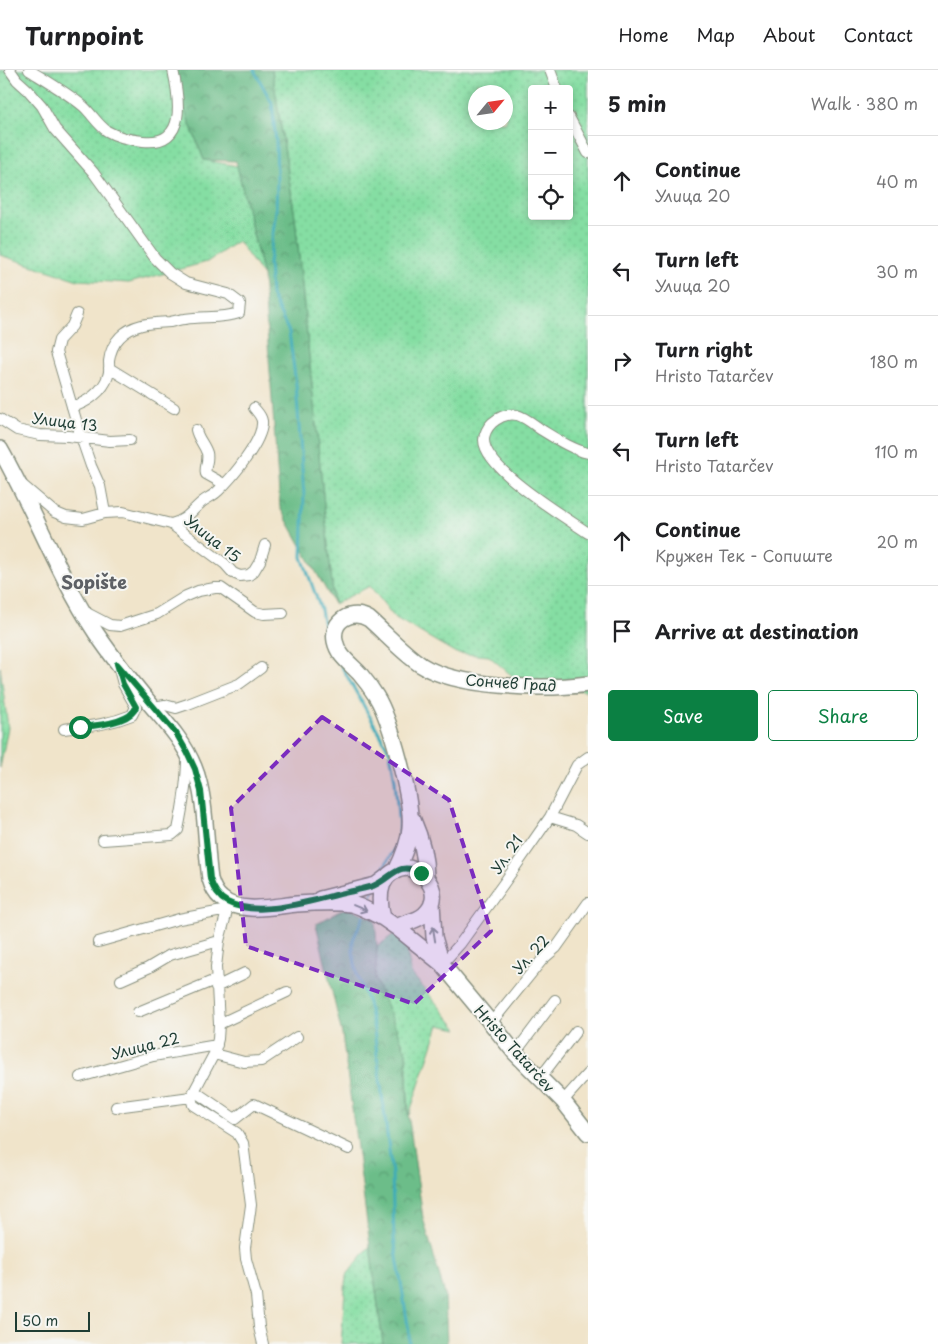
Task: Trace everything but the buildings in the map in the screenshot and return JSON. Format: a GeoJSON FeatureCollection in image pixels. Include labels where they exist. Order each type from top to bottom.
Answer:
{"type":"FeatureCollection","features":[{"type":"Feature","properties":{"kind":"main road"},"geometry":{"type":"LineString","coordinates":[[0,449],[84,612],[117,664],[176,733],[187,752],[195,769],[201,791],[210,879],[214,890],[229,907],[260,908],[300,904],[352,904],[383,918],[396,927],[420,918],[429,909],[432,903],[433,892],[426,877],[426,864],[421,842],[409,813]]}},
{"type":"Feature","properties":{"kind":"main road","name":"Сончев Град"},"geometry":{"type":"LineString","coordinates":[[409,813],[406,786],[382,707],[360,675],[342,656],[335,642],[335,630],[339,622],[347,616],[363,615],[421,665],[450,677],[487,683],[527,686],[573,686],[588,684]]}},
{"type":"Feature","properties":{"kind":"main road"},"geometry":{"type":"LineString","coordinates":[[383,918],[380,904],[381,889],[405,851],[411,825],[409,813]]}},
{"type":"Feature","properties":{"kind":"main road"},"geometry":{"type":"LineString","coordinates":[[300,904],[376,885],[392,873],[409,868],[426,877]]}},
{"type":"Feature","properties":{"kind":"main road","name":"Hristo Tatarčev"},"geometry":{"type":"LineString","coordinates":[[432,903],[434,937],[442,964]]}},
{"type":"Feature","properties":{"kind":"main road","name":"Hristo Tatarčev"},"geometry":{"type":"LineString","coordinates":[[396,927],[442,964],[515,1053],[563,1102],[588,1133]]}},
{"type":"Feature","properties":{"kind":"street"},"geometry":{"type":"LineString","coordinates":[[10,70],[42,106],[55,129],[93,172],[155,258],[170,273],[186,283],[228,294],[240,303],[238,313],[228,317],[185,318],[174,322],[142,324],[134,328],[120,337],[112,348],[109,359],[109,375],[106,381],[85,403],[72,408]]}},
{"type":"Feature","properties":{"kind":"street"},"geometry":{"type":"LineString","coordinates":[[29,70],[83,107],[108,132],[134,140],[149,142],[164,139],[177,124],[179,113],[173,70]]}},
{"type":"Feature","properties":{"kind":"street"},"geometry":{"type":"LineString","coordinates":[[550,70],[556,85]]}},
{"type":"Feature","properties":{"kind":"street"},"geometry":{"type":"LineString","coordinates":[[573,125],[588,153]]}},
{"type":"Feature","properties":{"kind":"street"},"geometry":{"type":"LineString","coordinates":[[77,314],[72,326],[59,340],[56,352],[81,437],[100,486],[105,513]]}},
{"type":"Feature","properties":{"kind":"street"},"geometry":{"type":"LineString","coordinates":[[109,368],[174,408]]}},
{"type":"Feature","properties":{"kind":"street"},"geometry":{"type":"LineString","coordinates":[[171,524],[181,522],[239,469],[260,433],[262,421],[254,408]]}},
{"type":"Feature","properties":{"kind":"street"},"geometry":{"type":"LineString","coordinates":[[588,453],[567,445],[517,415],[507,415],[496,420],[490,426],[484,439],[492,458],[500,468],[519,485],[588,533]]}},
{"type":"Feature","properties":{"kind":"street","name":"Улица 13"},"geometry":{"type":"LineString","coordinates":[[0,419],[17,430],[40,436],[81,437],[110,442],[130,440]]}},
{"type":"Feature","properties":{"kind":"street"},"geometry":{"type":"LineString","coordinates":[[196,430],[197,438],[206,451],[208,458],[204,471],[224,484]]}},
{"type":"Feature","properties":{"kind":"street","name":"Улица 15"},"geometry":{"type":"LineString","coordinates":[[18,482],[31,491],[43,504],[54,512],[66,517],[83,519],[105,513],[123,512],[171,524],[233,573],[240,576],[249,576],[254,571],[260,561],[265,545]]}},
{"type":"Feature","properties":{"kind":"street"},"geometry":{"type":"LineString","coordinates":[[84,612],[110,625],[120,626],[158,614],[186,596],[198,591],[221,588],[255,612],[264,614],[282,613]]}},
{"type":"Feature","properties":{"kind":"street"},"geometry":{"type":"LineString","coordinates":[[64,729],[96,726],[132,715],[136,707],[123,684],[117,664]]}},
{"type":"Feature","properties":{"kind":"street"},"geometry":{"type":"LineString","coordinates":[[153,707],[165,705],[176,708],[188,704],[239,684],[261,668]]}},
{"type":"Feature","properties":{"kind":"street"},"geometry":{"type":"LineString","coordinates":[[103,840],[172,835],[176,833],[187,780],[187,752]]}},
{"type":"Feature","properties":{"kind":"street","name":"Ул. 21"},"geometry":{"type":"LineString","coordinates":[[442,964],[466,936],[550,817],[577,765],[588,757]]}},
{"type":"Feature","properties":{"kind":"street"},"geometry":{"type":"LineString","coordinates":[[550,817],[576,825],[588,833]]}},
{"type":"Feature","properties":{"kind":"street","name":"Ул. 22"},"geometry":{"type":"LineString","coordinates":[[491,1023],[542,960],[556,948],[588,903]]}},
{"type":"Feature","properties":{"kind":"street"},"geometry":{"type":"LineString","coordinates":[[229,907],[219,941],[216,984],[219,1024],[215,1049],[192,1094],[192,1105],[237,1133],[243,1143],[251,1205],[245,1248],[246,1259],[256,1295],[259,1327],[263,1344]]}},
{"type":"Feature","properties":{"kind":"street"},"geometry":{"type":"LineString","coordinates":[[98,942],[229,907]]}},
{"type":"Feature","properties":{"kind":"street"},"geometry":{"type":"LineString","coordinates":[[121,980],[148,968],[170,954],[219,941]]}},
{"type":"Feature","properties":{"kind":"street"},"geometry":{"type":"LineString","coordinates":[[138,1012],[245,973]]}},
{"type":"Feature","properties":{"kind":"street"},"geometry":{"type":"LineString","coordinates":[[219,1024],[287,992]]}},
{"type":"Feature","properties":{"kind":"street"},"geometry":{"type":"LineString","coordinates":[[515,1053],[555,1000]]}},
{"type":"Feature","properties":{"kind":"street"},"geometry":{"type":"LineString","coordinates":[[540,1078],[576,1031]]}},
{"type":"Feature","properties":{"kind":"street","name":"Улица 22"},"geometry":{"type":"LineString","coordinates":[[80,1077],[152,1056],[215,1049],[244,1062],[261,1061],[297,1037]]}},
{"type":"Feature","properties":{"kind":"street"},"geometry":{"type":"LineString","coordinates":[[563,1102],[588,1073]]}},
{"type":"Feature","properties":{"kind":"street"},"geometry":{"type":"LineString","coordinates":[[116,1107],[192,1094],[235,1119],[254,1104],[349,1149]]}},
{"type":"Feature","properties":{"kind":"highlighted area"},"geometry":{"type":"Polygon","coordinates":[[[322,717],[449,800],[491,931],[414,1004],[246,946],[231,808],[322,717]]]}},
{"type":"Feature","properties":{"kind":"green space"},"geometry":{"type":"Polygon","coordinates":[[[0,70],[169,70],[204,160],[237,166],[263,276],[238,241],[207,262],[129,283],[78,280],[0,255],[0,70]]]}},
{"type":"Feature","properties":{"kind":"green space"},"geometry":{"type":"Polygon","coordinates":[[[169,70],[272,70],[295,217],[334,604],[280,508],[263,276],[236,161],[204,160],[169,70]]]}},
{"type":"Feature","properties":{"kind":"green space"},"geometry":{"type":"Polygon","coordinates":[[[272,70],[588,70],[588,691],[524,686],[489,656],[456,653],[394,617],[370,586],[334,604],[295,217],[272,70]]]}},
{"type":"Feature","properties":{"kind":"green space"},"geometry":{"type":"Polygon","coordinates":[[[0,667],[8,727],[0,768],[0,667]]]}},
{"type":"Feature","properties":{"kind":"green space"},"geometry":{"type":"Polygon","coordinates":[[[347,907],[375,919],[377,947],[375,979],[406,1052],[408,1113],[423,1218],[445,1295],[447,1344],[383,1344],[342,1034],[316,924],[347,907]]]}},
{"type":"Feature","properties":{"kind":"green space"},"geometry":{"type":"Polygon","coordinates":[[[403,927],[411,973],[458,1029],[439,1025],[409,1115],[406,1052],[375,980],[377,947],[403,927]]]}},
{"type":"Feature","properties":{"kind":"green space"},"geometry":{"type":"Polygon","coordinates":[[[370,1246],[383,1344],[341,1344],[346,1276],[370,1246]]]}},
{"type":"Feature","properties":{"kind":"waterway"},"geometry":{"type":"LineString","coordinates":[[254,70],[272,103],[276,143],[276,210],[269,263],[271,295],[289,332],[296,384],[304,495],[302,557],[321,610],[329,641]]}},
{"type":"Feature","properties":{"kind":"waterway"},"geometry":{"type":"LineString","coordinates":[[339,662],[390,752],[395,780],[400,839],[380,874]]}},
{"type":"Feature","properties":{"kind":"waterway"},"geometry":{"type":"LineString","coordinates":[[367,906],[373,891]]}},
{"type":"Feature","properties":{"kind":"waterway"},"geometry":{"type":"LineString","coordinates":[[364,915],[353,940],[353,952],[357,974],[368,1003],[374,1030],[392,1174],[394,1238],[409,1332],[409,1344]]}},
{"type":"Feature","properties":{"kind":"district","name":"Sopište"},"geometry":{"type":"Point","coordinates":[94,581]}},
{"type":"Feature","properties":{"kind":"route"},"geometry":{"type":"LineString","coordinates":[[80,727],[114,722],[132,715],[136,707],[123,684],[117,664],[176,733],[195,769],[201,791],[210,879],[214,890],[229,904],[260,908],[300,904],[376,885],[402,869],[409,868],[421,873]]}}]}
